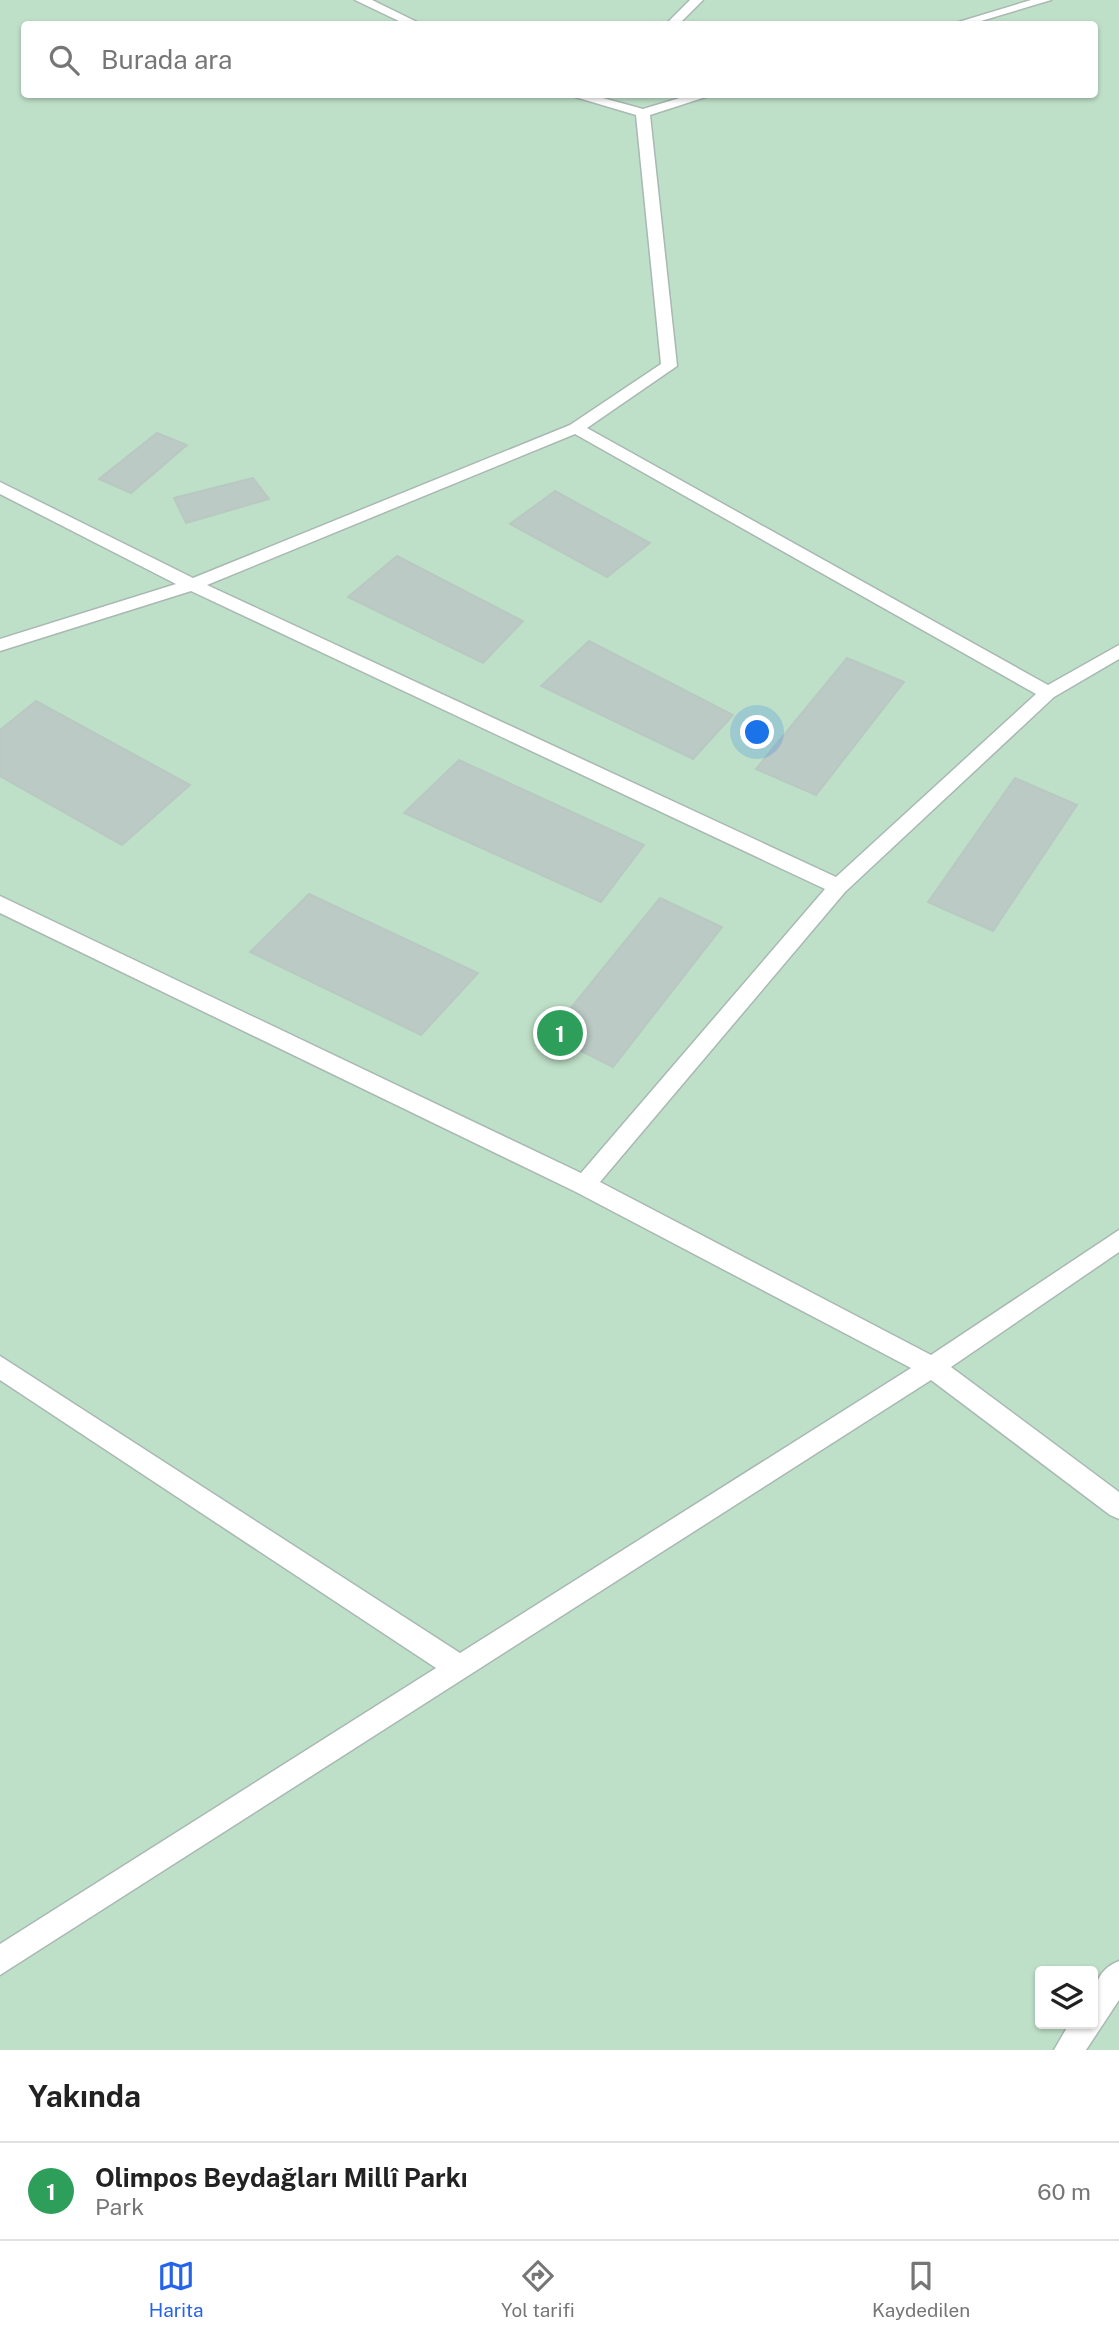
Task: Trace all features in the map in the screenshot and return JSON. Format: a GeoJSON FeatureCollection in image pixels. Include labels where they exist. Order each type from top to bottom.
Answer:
{"type":"FeatureCollection","features":[{"type":"Feature","properties":{"kind":"street"},"geometry":{"type":"LineString","coordinates":[[361,0],[408,21]]}},
{"type":"Feature","properties":{"kind":"street"},"geometry":{"type":"LineString","coordinates":[[675,21],[697,0]]}},
{"type":"Feature","properties":{"kind":"street"},"geometry":{"type":"LineString","coordinates":[[969,21],[1045,0]]}},
{"type":"Feature","properties":{"kind":"street"},"geometry":{"type":"LineString","coordinates":[[586,98],[643,113],[695,98]]}},
{"type":"Feature","properties":{"kind":"street"},"geometry":{"type":"LineString","coordinates":[[0,645],[192,585],[576,428],[669,366],[643,113]]}},
{"type":"Feature","properties":{"kind":"street"},"geometry":{"type":"LineString","coordinates":[[576,428],[1048,693]]}},
{"type":"Feature","properties":{"kind":"street"},"geometry":{"type":"LineString","coordinates":[[0,487],[192,585],[838,887]]}},
{"type":"Feature","properties":{"kind":"street"},"geometry":{"type":"LineString","coordinates":[[584,1185],[838,887],[1048,693],[1119,651]]}},
{"type":"Feature","properties":{"kind":"street"},"geometry":{"type":"LineString","coordinates":[[0,904],[584,1185],[932,1367],[1119,1507]]}},
{"type":"Feature","properties":{"kind":"street"},"geometry":{"type":"LineString","coordinates":[[0,1961],[932,1367],[1119,1240]]}},
{"type":"Feature","properties":{"kind":"street"},"geometry":{"type":"LineString","coordinates":[[0,1367],[459,1668]]}},
{"type":"Feature","properties":{"kind":"street"},"geometry":{"type":"LineString","coordinates":[[1098,2006],[1119,1975]]}},
{"type":"Feature","properties":{"kind":"street"},"geometry":{"type":"LineString","coordinates":[[1069,2050],[1083,2029]]}},
{"type":"Feature","properties":{"kind":"green space"},"geometry":{"type":"Polygon","coordinates":[[[0,0],[1119,0],[1119,2050],[0,2050],[0,0]]]}},
{"type":"Feature","properties":{"kind":"building"},"geometry":{"type":"Polygon","coordinates":[[[157,433],[187,445],[131,493],[99,479],[157,433]]]}},
{"type":"Feature","properties":{"kind":"building"},"geometry":{"type":"Polygon","coordinates":[[[253,478],[269,499],[186,523],[174,498],[253,478]]]}},
{"type":"Feature","properties":{"kind":"building"},"geometry":{"type":"Polygon","coordinates":[[[555,491],[650,543],[607,577],[510,524],[555,491]]]}},
{"type":"Feature","properties":{"kind":"building"},"geometry":{"type":"Polygon","coordinates":[[[397,556],[523,621],[483,663],[348,597],[397,556]]]}},
{"type":"Feature","properties":{"kind":"building"},"geometry":{"type":"Polygon","coordinates":[[[589,641],[733,715],[693,759],[541,686],[589,641]]]}},
{"type":"Feature","properties":{"kind":"building"},"geometry":{"type":"Polygon","coordinates":[[[847,658],[904,682],[816,795],[756,769],[847,658]]]}},
{"type":"Feature","properties":{"kind":"building"},"geometry":{"type":"Polygon","coordinates":[[[36,701],[190,785],[122,845],[0,776],[0,730],[36,701]]]}},
{"type":"Feature","properties":{"kind":"building"},"geometry":{"type":"Polygon","coordinates":[[[459,760],[644,845],[601,902],[404,813],[459,760]]]}},
{"type":"Feature","properties":{"kind":"building"},"geometry":{"type":"Polygon","coordinates":[[[1015,778],[1077,805],[993,931],[928,902],[1015,778]]]}},
{"type":"Feature","properties":{"kind":"building"},"geometry":{"type":"Polygon","coordinates":[[[309,894],[478,973],[421,1035],[250,952],[309,894]]]}},
{"type":"Feature","properties":{"kind":"building"},"geometry":{"type":"Polygon","coordinates":[[[660,898],[722,927],[613,1067],[549,1035],[660,898]]]}},
{"type":"Feature","properties":{"kind":"place","name":"Olimpos Beydağları Millî Parkı"},"geometry":{"type":"Point","coordinates":[560,1033]}}]}
